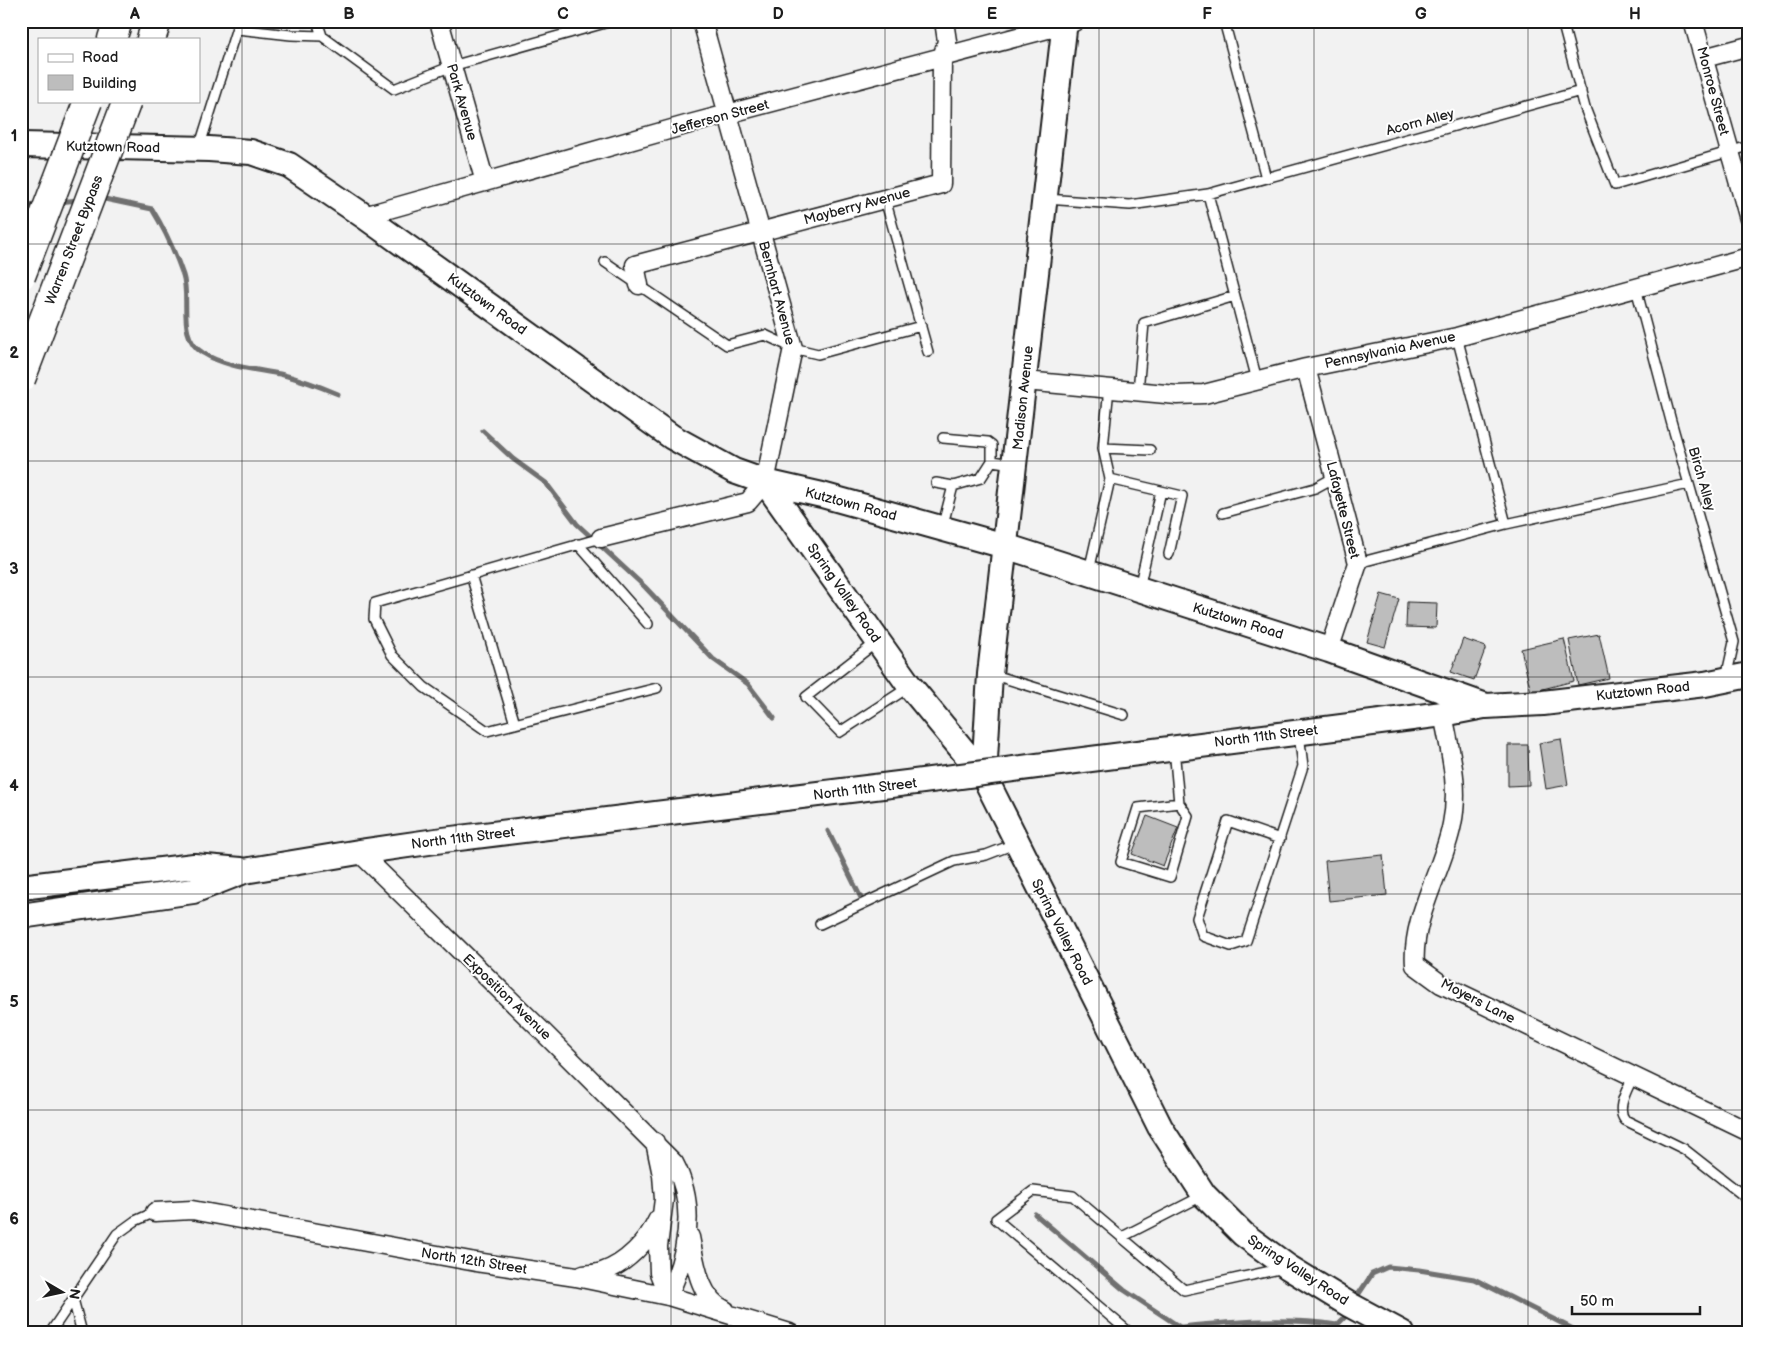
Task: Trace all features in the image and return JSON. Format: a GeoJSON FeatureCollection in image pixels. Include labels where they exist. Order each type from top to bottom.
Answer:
{"type":"FeatureCollection","features":[{"type":"Feature","properties":{"kind":"highway"},"geometry":{"type":"LineString","coordinates":[[112,38],[118,21]]}},
{"type":"Feature","properties":{"kind":"highway"},"geometry":{"type":"LineString","coordinates":[[151,38],[157,21]]}},
{"type":"Feature","properties":{"kind":"highway"},"geometry":{"type":"LineString","coordinates":[[21,276],[88,102]]}},
{"type":"Feature","properties":{"kind":"highway","name":"Warren Street Bypass"},"geometry":{"type":"LineString","coordinates":[[21,379],[127,102]]}},
{"type":"Feature","properties":{"kind":"main road","name":"Madison Avenue"},"geometry":{"type":"LineString","coordinates":[[984,776],[990,674],[1025,381],[1044,199],[1069,22]]}},
{"type":"Feature","properties":{"kind":"main road","name":"Kutztown Road"},"geometry":{"type":"LineString","coordinates":[[21,145],[199,148],[251,152],[289,164],[672,437],[734,471],[766,482],[822,495],[1006,546],[1088,574],[1329,650],[1486,706],[1543,702],[1711,683],[1749,674]]}},
{"type":"Feature","properties":{"kind":"main road","name":"Spring Valley Road"},"geometry":{"type":"LineString","coordinates":[[766,482],[910,687],[984,776],[1160,1127],[1204,1195],[1243,1234],[1288,1267],[1350,1305],[1402,1333]]}},
{"type":"Feature","properties":{"kind":"main road","name":"North 11th Street"},"geometry":{"type":"LineString","coordinates":[[21,887],[194,866],[244,870],[443,840],[915,782],[1299,731],[1443,714],[1486,706]]}},
{"type":"Feature","properties":{"kind":"main road","name":"North 11th Street"},"geometry":{"type":"LineString","coordinates":[[21,916],[193,891],[244,870]]}},
{"type":"Feature","properties":{"kind":"street","name":"Park Avenue"},"geometry":{"type":"LineString","coordinates":[[439,21],[485,182]]}},
{"type":"Feature","properties":{"kind":"street","name":"Bernhart Avenue"},"geometry":{"type":"LineString","coordinates":[[702,21],[793,348],[766,482]]}},
{"type":"Feature","properties":{"kind":"street","name":"Mayberry Avenue"},"geometry":{"type":"LineString","coordinates":[[639,285],[635,265],[941,184],[942,58],[947,41],[944,21]]}},
{"type":"Feature","properties":{"kind":"street","name":"Monroe Street"},"geometry":{"type":"LineString","coordinates":[[1694,21],[1749,219]]}},
{"type":"Feature","properties":{"kind":"street","name":"Jefferson Street"},"geometry":{"type":"LineString","coordinates":[[364,216],[1069,22]]}},
{"type":"Feature","properties":{"kind":"street"},"geometry":{"type":"LineString","coordinates":[[1704,58],[1749,46]]}},
{"type":"Feature","properties":{"kind":"street","name":"Pennsylvania Avenue"},"geometry":{"type":"LineString","coordinates":[[1025,381],[1177,395],[1204,394],[1306,368],[1456,336],[1749,256]]}},
{"type":"Feature","properties":{"kind":"street","name":"Lafayette Street"},"geometry":{"type":"LineString","coordinates":[[1306,368],[1358,563],[1329,650]]}},
{"type":"Feature","properties":{"kind":"street"},"geometry":{"type":"LineString","coordinates":[[601,538],[748,502],[766,482]]}},
{"type":"Feature","properties":{"kind":"street","name":"Moyers Lane"},"geometry":{"type":"LineString","coordinates":[[1443,714],[1456,779],[1455,809],[1447,845],[1417,932],[1414,949],[1415,965],[1441,984],[1749,1132]]}},
{"type":"Feature","properties":{"kind":"street","name":"Exposition Avenue"},"geometry":{"type":"LineString","coordinates":[[359,852],[654,1141],[674,1163],[679,1172],[686,1203],[688,1227],[678,1274],[668,1296]]}},
{"type":"Feature","properties":{"kind":"street"},"geometry":{"type":"LineString","coordinates":[[654,1141],[662,1175],[664,1199],[658,1246],[659,1273],[668,1296]]}},
{"type":"Feature","properties":{"kind":"street"},"geometry":{"type":"LineString","coordinates":[[576,1277],[602,1272],[633,1253],[653,1230],[664,1199]]}},
{"type":"Feature","properties":{"kind":"street","name":"North 12th Street"},"geometry":{"type":"LineString","coordinates":[[155,1212],[192,1210],[476,1262],[576,1277],[668,1296],[734,1314],[790,1333]]}},
{"type":"Feature","properties":{"kind":"street"},"geometry":{"type":"LineString","coordinates":[[688,1227],[702,1285],[718,1308],[734,1314]]}},
{"type":"Feature","properties":{"kind":"lane"},"geometry":{"type":"LineString","coordinates":[[317,21],[322,36]]}},
{"type":"Feature","properties":{"kind":"lane"},"geometry":{"type":"LineString","coordinates":[[567,21],[570,33]]}},
{"type":"Feature","properties":{"kind":"lane"},"geometry":{"type":"LineString","coordinates":[[199,148],[238,25],[291,35],[322,36],[394,89],[452,66],[612,21]]}},
{"type":"Feature","properties":{"kind":"lane"},"geometry":{"type":"LineString","coordinates":[[1224,21],[1266,178]]}},
{"type":"Feature","properties":{"kind":"lane"},"geometry":{"type":"LineString","coordinates":[[1562,21],[1585,108],[1615,184],[1749,146]]}},
{"type":"Feature","properties":{"kind":"lane","name":"Acorn Alley"},"geometry":{"type":"LineString","coordinates":[[1044,199],[1130,205],[1208,194],[1581,92]]}},
{"type":"Feature","properties":{"kind":"lane"},"geometry":{"type":"LineString","coordinates":[[1208,194],[1257,380]]}},
{"type":"Feature","properties":{"kind":"lane"},"geometry":{"type":"LineString","coordinates":[[885,199],[928,352]]}},
{"type":"Feature","properties":{"kind":"lane"},"geometry":{"type":"LineString","coordinates":[[605,262],[727,345],[765,335],[793,348],[818,354],[921,326]]}},
{"type":"Feature","properties":{"kind":"lane","name":"Birch Alley"},"geometry":{"type":"LineString","coordinates":[[1636,288],[1734,642],[1726,678]]}},
{"type":"Feature","properties":{"kind":"lane"},"geometry":{"type":"LineString","coordinates":[[1138,391],[1144,323],[1236,296]]}},
{"type":"Feature","properties":{"kind":"lane"},"geometry":{"type":"LineString","coordinates":[[1456,336],[1506,524]]}},
{"type":"Feature","properties":{"kind":"lane"},"geometry":{"type":"LineString","coordinates":[[1088,574],[1110,479],[1103,448],[1109,388]]}},
{"type":"Feature","properties":{"kind":"lane"},"geometry":{"type":"LineString","coordinates":[[936,483],[953,486],[981,478],[992,461],[992,445],[988,442],[943,438]]}},
{"type":"Feature","properties":{"kind":"lane"},"geometry":{"type":"LineString","coordinates":[[1103,448],[1150,450]]}},
{"type":"Feature","properties":{"kind":"lane"},"geometry":{"type":"LineString","coordinates":[[992,461],[1015,465]]}},
{"type":"Feature","properties":{"kind":"lane"},"geometry":{"type":"LineString","coordinates":[[1223,513],[1315,488],[1334,477]]}},
{"type":"Feature","properties":{"kind":"lane"},"geometry":{"type":"LineString","coordinates":[[1110,479],[1182,496],[1169,554]]}},
{"type":"Feature","properties":{"kind":"lane"},"geometry":{"type":"LineString","coordinates":[[1358,563],[1506,524],[1689,484]]}},
{"type":"Feature","properties":{"kind":"lane"},"geometry":{"type":"LineString","coordinates":[[942,528],[953,486]]}},
{"type":"Feature","properties":{"kind":"lane"},"geometry":{"type":"LineString","coordinates":[[1138,590],[1161,491]]}},
{"type":"Feature","properties":{"kind":"lane"},"geometry":{"type":"LineString","coordinates":[[601,538],[375,602],[374,619],[392,655],[424,688],[487,731],[658,688]]}},
{"type":"Feature","properties":{"kind":"lane"},"geometry":{"type":"LineString","coordinates":[[578,544],[648,624]]}},
{"type":"Feature","properties":{"kind":"lane"},"geometry":{"type":"LineString","coordinates":[[472,575],[515,724]]}},
{"type":"Feature","properties":{"kind":"lane"},"geometry":{"type":"LineString","coordinates":[[878,641],[806,697],[840,732],[910,687]]}},
{"type":"Feature","properties":{"kind":"lane"},"geometry":{"type":"LineString","coordinates":[[990,674],[1124,715]]}},
{"type":"Feature","properties":{"kind":"lane"},"geometry":{"type":"LineString","coordinates":[[1280,838],[1228,821],[1197,918],[1202,936],[1231,946],[1246,941],[1280,838],[1303,766],[1299,731]]}},
{"type":"Feature","properties":{"kind":"lane"},"geometry":{"type":"LineString","coordinates":[[1174,748],[1179,803],[1188,816],[1170,877],[1121,862],[1138,808],[1179,803]]}},
{"type":"Feature","properties":{"kind":"lane"},"geometry":{"type":"LineString","coordinates":[[820,924],[954,861],[986,855],[1018,843]]}},
{"type":"Feature","properties":{"kind":"lane"},"geometry":{"type":"LineString","coordinates":[[1633,1076],[1620,1108],[1621,1116],[1625,1120],[1684,1149],[1749,1200]]}},
{"type":"Feature","properties":{"kind":"lane"},"geometry":{"type":"LineString","coordinates":[[1130,1333],[996,1219],[1033,1191],[1073,1196],[1184,1290],[1288,1267]]}},
{"type":"Feature","properties":{"kind":"lane"},"geometry":{"type":"LineString","coordinates":[[1122,1237],[1204,1195]]}},
{"type":"Feature","properties":{"kind":"lane"},"geometry":{"type":"LineString","coordinates":[[50,1333],[117,1234],[135,1221],[155,1212]]}},
{"type":"Feature","properties":{"kind":"lane"},"geometry":{"type":"LineString","coordinates":[[73,1299],[82,1333]]}},
{"type":"Feature","properties":{"kind":"building"},"geometry":{"type":"Polygon","coordinates":[[[1381,594],[1399,599],[1385,647],[1367,642],[1381,594]]]}},
{"type":"Feature","properties":{"kind":"building"},"geometry":{"type":"Polygon","coordinates":[[[1407,602],[1437,603],[1436,628],[1406,627],[1407,602]]]}},
{"type":"Feature","properties":{"kind":"building"},"geometry":{"type":"Polygon","coordinates":[[[1599,634],[1609,678],[1578,685],[1569,640],[1599,634]]]}},
{"type":"Feature","properties":{"kind":"building"},"geometry":{"type":"Polygon","coordinates":[[[1463,639],[1486,647],[1474,680],[1451,672],[1463,639]]]}},
{"type":"Feature","properties":{"kind":"building"},"geometry":{"type":"Polygon","coordinates":[[[1564,639],[1574,681],[1531,692],[1521,649],[1564,639]]]}},
{"type":"Feature","properties":{"kind":"building"},"geometry":{"type":"Polygon","coordinates":[[[1561,739],[1568,785],[1546,789],[1539,743],[1561,739]]]}},
{"type":"Feature","properties":{"kind":"building"},"geometry":{"type":"Polygon","coordinates":[[[1508,745],[1528,745],[1529,785],[1508,786],[1508,745]]]}},
{"type":"Feature","properties":{"kind":"building"},"geometry":{"type":"Polygon","coordinates":[[[1147,816],[1178,828],[1163,866],[1132,854],[1147,816]]]}},
{"type":"Feature","properties":{"kind":"building"},"geometry":{"type":"Polygon","coordinates":[[[1383,855],[1387,895],[1329,901],[1325,861],[1383,855]]]}},
{"type":"Feature","properties":{"kind":"waterway"},"geometry":{"type":"LineString","coordinates":[[100,198],[152,209],[177,258],[185,285],[187,328],[195,346],[203,353],[230,364],[280,374],[338,394]]}},
{"type":"Feature","properties":{"kind":"waterway"},"geometry":{"type":"LineString","coordinates":[[58,202],[79,200]]}},
{"type":"Feature","properties":{"kind":"waterway"},"geometry":{"type":"LineString","coordinates":[[21,205],[39,204]]}},
{"type":"Feature","properties":{"kind":"waterway"},"geometry":{"type":"LineString","coordinates":[[483,431],[513,459],[546,483],[577,524],[645,587],[713,659],[748,684],[774,718]]}},
{"type":"Feature","properties":{"kind":"waterway"},"geometry":{"type":"LineString","coordinates":[[828,831],[861,898]]}},
{"type":"Feature","properties":{"kind":"waterway"},"geometry":{"type":"LineString","coordinates":[[1035,1214],[1124,1290],[1189,1333]]}},
{"type":"Feature","properties":{"kind":"waterway"},"geometry":{"type":"LineString","coordinates":[[1356,1298],[1372,1274],[1388,1267],[1419,1270],[1474,1279],[1581,1333]]}},
{"type":"Feature","properties":{"kind":"waterway"},"geometry":{"type":"LineString","coordinates":[[1181,1327],[1278,1321],[1337,1325],[1348,1314]]}}]}
